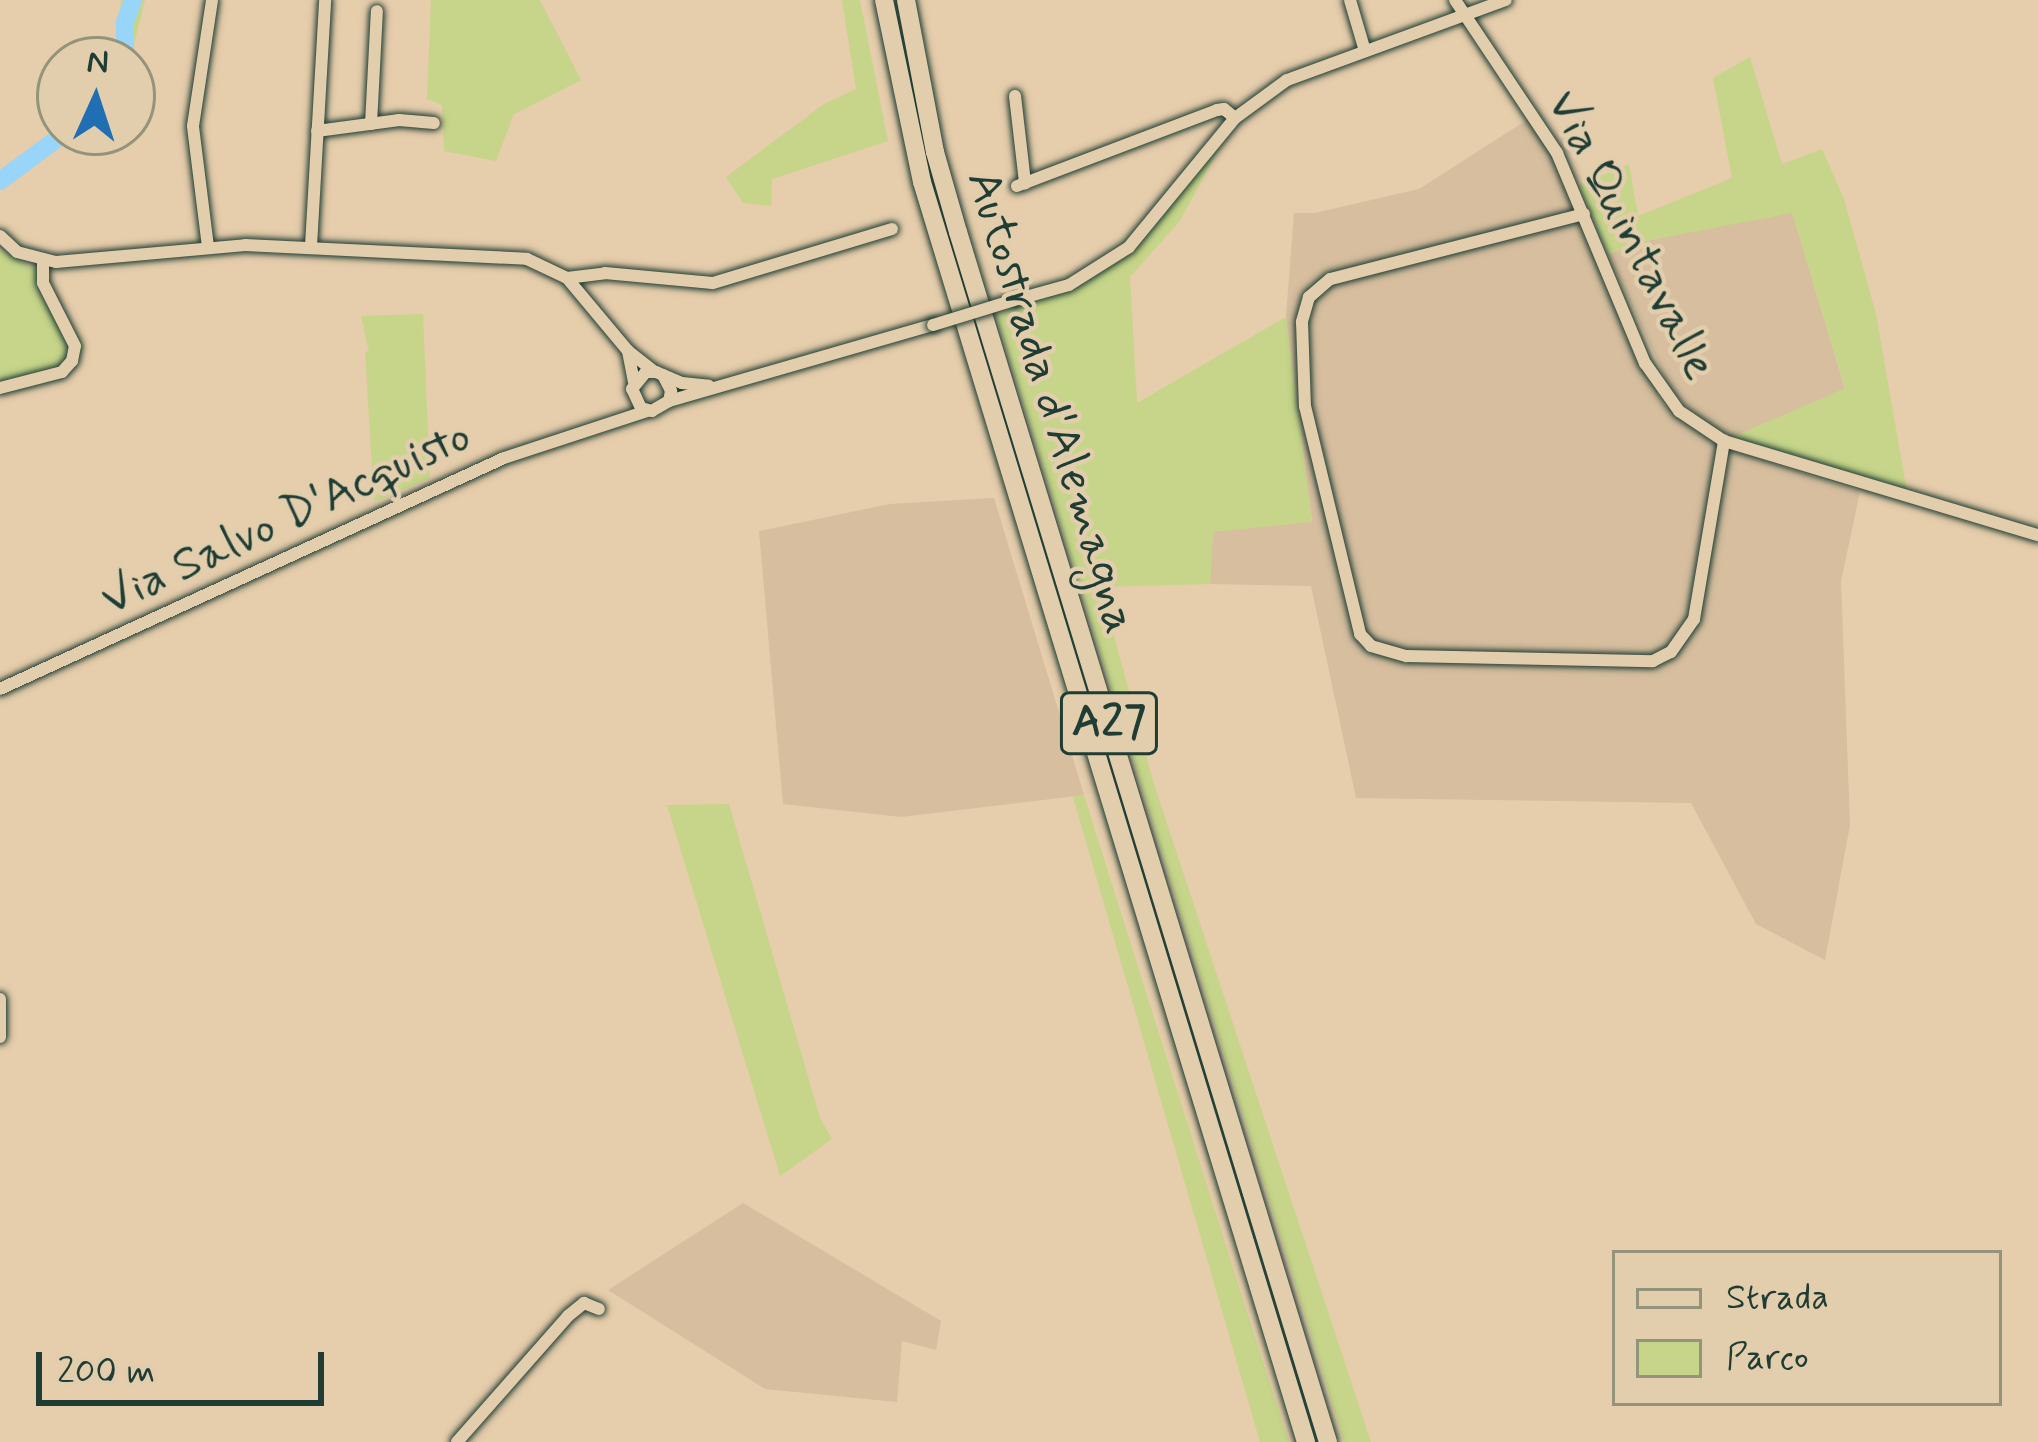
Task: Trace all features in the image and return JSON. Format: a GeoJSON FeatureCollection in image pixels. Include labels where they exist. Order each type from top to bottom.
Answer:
{"type":"FeatureCollection","features":[{"type":"Feature","properties":{"kind":"highway","name":"Autostrada d'Alemagna"},"geometry":{"type":"LineString","coordinates":[[884,0],[922,182],[1306,1442]]}},
{"type":"Feature","properties":{"kind":"highway","name":"Autostrada d'Alemagna"},"geometry":{"type":"LineString","coordinates":[[906,0],[935,152],[958,232],[1328,1442]]}},
{"type":"Feature","properties":{"kind":"street"},"geometry":{"type":"LineString","coordinates":[[208,247],[193,126],[212,0]]}},
{"type":"Feature","properties":{"kind":"street"},"geometry":{"type":"LineString","coordinates":[[311,246],[325,0]]}},
{"type":"Feature","properties":{"kind":"street"},"geometry":{"type":"LineString","coordinates":[[1350,0],[1365,51]]}},
{"type":"Feature","properties":{"kind":"street","name":"Via Quintavalle"},"geometry":{"type":"LineString","coordinates":[[1455,0],[1462,17],[1538,122],[1584,214],[1645,363],[1679,411],[1724,441],[2038,535]]}},
{"type":"Feature","properties":{"kind":"street","name":"Via Salvo D'Acquisto"},"geometry":{"type":"LineString","coordinates":[[0,689],[504,458],[608,427],[669,401],[1069,284],[1130,247],[1235,118],[1287,80],[1506,0]]}},
{"type":"Feature","properties":{"kind":"street"},"geometry":{"type":"LineString","coordinates":[[371,124],[377,10]]}},
{"type":"Feature","properties":{"kind":"street"},"geometry":{"type":"LineString","coordinates":[[1015,96],[1021,184],[1216,110],[1224,109],[1235,118]]}},
{"type":"Feature","properties":{"kind":"street"},"geometry":{"type":"LineString","coordinates":[[317,131],[434,123]]}},
{"type":"Feature","properties":{"kind":"street"},"geometry":{"type":"LineString","coordinates":[[1584,214],[1330,280],[1310,297],[1302,322],[1305,406],[1360,634],[1371,646],[1407,656],[1653,661],[1671,652],[1694,619],[1724,441]]}},
{"type":"Feature","properties":{"kind":"street"},"geometry":{"type":"LineString","coordinates":[[567,278],[605,273],[713,283],[892,230]]}},
{"type":"Feature","properties":{"kind":"street"},"geometry":{"type":"LineString","coordinates":[[0,236],[17,252],[43,261],[208,247],[311,246],[526,259],[567,278],[628,351],[660,374],[671,391],[669,401]]}},
{"type":"Feature","properties":{"kind":"street"},"geometry":{"type":"LineString","coordinates":[[0,388],[62,372],[72,362],[75,346],[43,283],[43,261]]}},
{"type":"Feature","properties":{"kind":"street"},"geometry":{"type":"LineString","coordinates":[[628,351],[633,387],[647,411]]}},
{"type":"Feature","properties":{"kind":"street"},"geometry":{"type":"LineString","coordinates":[[608,427],[625,412],[633,387],[646,372],[660,374]]}},
{"type":"Feature","properties":{"kind":"street","name":"Via Salvo D'Acquisto"},"geometry":{"type":"LineString","coordinates":[[660,374],[694,385],[728,386]]}},
{"type":"Feature","properties":{"kind":"street"},"geometry":{"type":"LineString","coordinates":[[0,999],[0,1037]]}},
{"type":"Feature","properties":{"kind":"street"},"geometry":{"type":"LineString","coordinates":[[457,1442],[568,1316],[584,1303],[599,1309]]}},
{"type":"Feature","properties":{"kind":"shaded area"},"geometry":{"type":"Polygon","coordinates":[[[1530,118],[1547,144],[1661,402],[1716,445],[1860,492],[1841,581],[1850,825],[1825,960],[1756,924],[1691,803],[1356,798],[1311,586],[1210,584],[1213,531],[1312,521],[1286,317],[1294,213],[1315,213],[1419,189],[1530,118]]]}},
{"type":"Feature","properties":{"kind":"shaded area"},"geometry":{"type":"Polygon","coordinates":[[[1792,212],[1845,389],[1733,437],[1702,420],[1672,392],[1608,254],[1650,240],[1792,212]]]}},
{"type":"Feature","properties":{"kind":"shaded area"},"geometry":{"type":"Polygon","coordinates":[[[994,498],[1084,795],[901,817],[783,804],[759,531],[890,504],[994,498]]]}},
{"type":"Feature","properties":{"kind":"shaded area"},"geometry":{"type":"Polygon","coordinates":[[[743,1203],[941,1321],[936,1350],[902,1341],[897,1402],[765,1389],[608,1290],[743,1203]]]}},
{"type":"Feature","properties":{"kind":"green space"},"geometry":{"type":"Polygon","coordinates":[[[121,0],[145,0],[136,36],[117,36],[121,0]]]}},
{"type":"Feature","properties":{"kind":"green space"},"geometry":{"type":"Polygon","coordinates":[[[431,0],[540,0],[581,80],[514,114],[496,161],[444,151],[442,105],[427,99],[431,0]]]}},
{"type":"Feature","properties":{"kind":"green space"},"geometry":{"type":"Polygon","coordinates":[[[842,0],[860,0],[888,141],[772,179],[771,206],[743,203],[726,177],[824,104],[856,89],[842,0]]]}},
{"type":"Feature","properties":{"kind":"green space"},"geometry":{"type":"Polygon","coordinates":[[[1750,57],[1782,164],[1822,149],[1844,199],[1876,314],[1907,492],[1733,437],[1845,388],[1792,213],[1650,240],[1608,254],[1579,185],[1629,164],[1638,216],[1732,178],[1713,78],[1750,57]]]}},
{"type":"Feature","properties":{"kind":"green space"},"geometry":{"type":"Polygon","coordinates":[[[1229,130],[1180,221],[1130,277],[1137,403],[1286,317],[1312,522],[1213,532],[1210,584],[1101,587],[1153,781],[1371,1442],[1344,1442],[996,315],[1076,288],[1134,248],[1229,130]]]}},
{"type":"Feature","properties":{"kind":"green space"},"geometry":{"type":"Polygon","coordinates":[[[36,144],[36,156],[45,156],[0,188],[0,171],[36,144]]]}},
{"type":"Feature","properties":{"kind":"green space"},"geometry":{"type":"Polygon","coordinates":[[[0,250],[36,270],[40,294],[53,317],[85,346],[69,376],[45,379],[31,373],[0,383],[0,250]]]}},
{"type":"Feature","properties":{"kind":"green space"},"geometry":{"type":"Polygon","coordinates":[[[423,314],[430,478],[374,502],[365,352],[369,351],[361,316],[423,314]]]}},
{"type":"Feature","properties":{"kind":"green space"},"geometry":{"type":"Polygon","coordinates":[[[1084,795],[1289,1442],[1260,1442],[1073,797],[1084,795]]]}},
{"type":"Feature","properties":{"kind":"green space"},"geometry":{"type":"Polygon","coordinates":[[[729,804],[820,1118],[832,1139],[780,1176],[667,805],[729,804]]]}},
{"type":"Feature","properties":{"kind":"waterway"},"geometry":{"type":"LineString","coordinates":[[125,36],[133,0]]}},
{"type":"Feature","properties":{"kind":"waterway"},"geometry":{"type":"LineString","coordinates":[[0,181],[36,154]]}}]}
